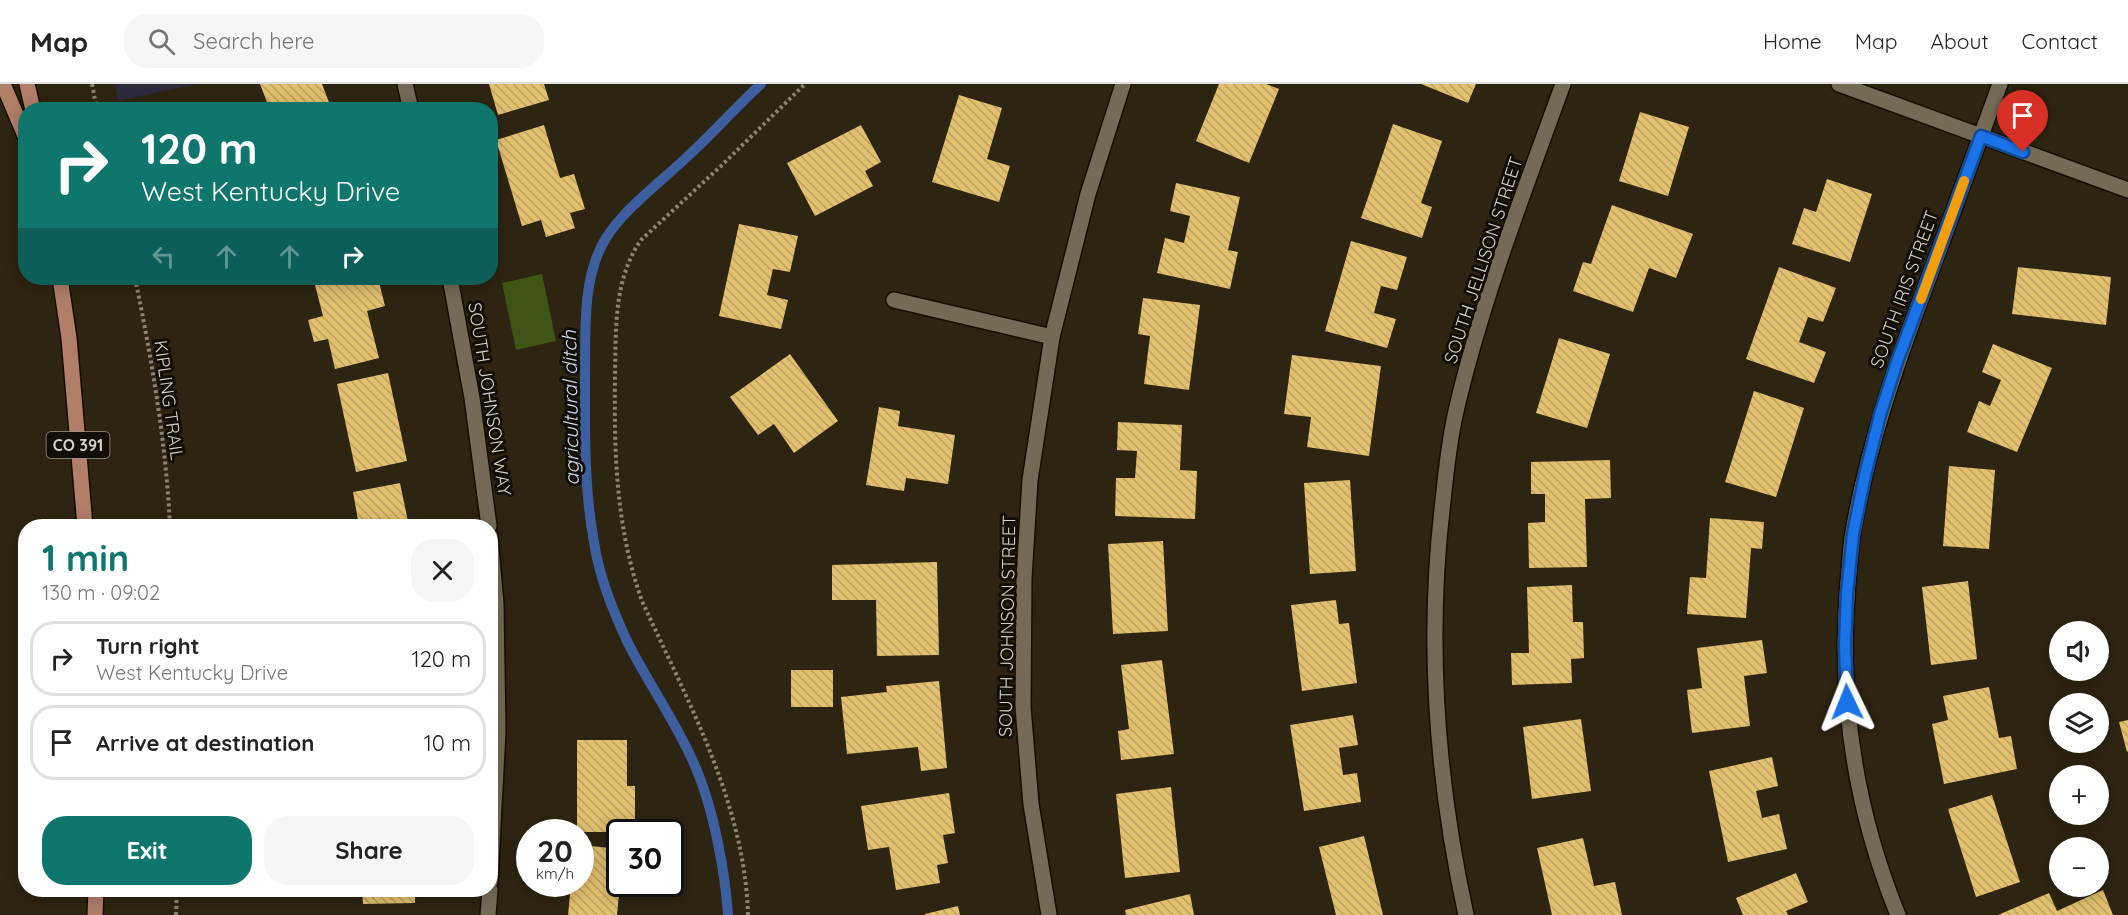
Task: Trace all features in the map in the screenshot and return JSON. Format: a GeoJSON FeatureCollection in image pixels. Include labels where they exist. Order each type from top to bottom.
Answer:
{"type":"FeatureCollection","features":[{"type":"Feature","properties":{"kind":"main road"},"geometry":{"type":"LineString","coordinates":[[3,84],[18,119]]}},
{"type":"Feature","properties":{"kind":"main road"},"geometry":{"type":"LineString","coordinates":[[27,84],[31,102]]}},
{"type":"Feature","properties":{"kind":"main road","name":"CO 391"},"geometry":{"type":"LineString","coordinates":[[61,285],[69,338],[84,519]]}},
{"type":"Feature","properties":{"kind":"main road"},"geometry":{"type":"LineString","coordinates":[[95,915],[96,897]]}},
{"type":"Feature","properties":{"kind":"street"},"geometry":{"type":"LineString","coordinates":[[405,84],[409,102]]}},
{"type":"Feature","properties":{"kind":"street","name":"SOUTH JOHNSON STREET"},"geometry":{"type":"LineString","coordinates":[[1049,915],[1028,774],[1023,707],[1025,567],[1030,480],[1052,337],[1088,194],[1123,84]]}},
{"type":"Feature","properties":{"kind":"street","name":"SOUTH JELLISON STREET"},"geometry":{"type":"LineString","coordinates":[[1466,915],[1453,857],[1445,797],[1435,682],[1435,570],[1440,521],[1455,414],[1470,355],[1487,296],[1563,84]]}},
{"type":"Feature","properties":{"kind":"street"},"geometry":{"type":"LineString","coordinates":[[1839,84],[2128,190]]}},
{"type":"Feature","properties":{"kind":"street","name":"SOUTH IRIS STREET"},"geometry":{"type":"LineString","coordinates":[[1898,915],[1875,854],[1862,808],[1853,760],[1847,702],[1845,644],[1853,534],[1865,475],[1887,394],[2000,84]]}},
{"type":"Feature","properties":{"kind":"street","name":"SOUTH JOHNSON WAY"},"geometry":{"type":"LineString","coordinates":[[451,285],[472,398],[488,519]]}},
{"type":"Feature","properties":{"kind":"street"},"geometry":{"type":"LineString","coordinates":[[894,300],[1052,337]]}},
{"type":"Feature","properties":{"kind":"street"},"geometry":{"type":"LineString","coordinates":[[488,915],[489,897]]}},
{"type":"Feature","properties":{"kind":"path"},"geometry":{"type":"LineString","coordinates":[[92,84],[96,102]]}},
{"type":"Feature","properties":{"kind":"path"},"geometry":{"type":"LineString","coordinates":[[748,915],[745,874],[739,844],[720,777],[642,601],[632,573],[624,537],[618,494],[615,441],[617,316],[621,284],[626,267],[631,254],[641,240],[805,84]]}},
{"type":"Feature","properties":{"kind":"path","name":"KIPLING TRAIL"},"geometry":{"type":"LineString","coordinates":[[136,285],[152,359],[170,519]]}},
{"type":"Feature","properties":{"kind":"path"},"geometry":{"type":"LineString","coordinates":[[176,915],[177,897]]}},
{"type":"Feature","properties":{"kind":"shaded area"},"geometry":{"type":"Polygon","coordinates":[[[115,84],[197,84],[118,101],[115,84]]]}},
{"type":"Feature","properties":{"kind":"green space"},"geometry":{"type":"Polygon","coordinates":[[[542,274],[556,341],[516,350],[502,283],[542,274]]]}},
{"type":"Feature","properties":{"kind":"building"},"geometry":{"type":"Polygon","coordinates":[[[260,84],[322,84],[329,102],[267,102],[260,84]]]}},
{"type":"Feature","properties":{"kind":"building"},"geometry":{"type":"Polygon","coordinates":[[[489,84],[544,84],[549,100],[498,115],[498,102],[494,102],[489,84]]]}},
{"type":"Feature","properties":{"kind":"building"},"geometry":{"type":"Polygon","coordinates":[[[1219,84],[1266,84],[1279,89],[1249,163],[1196,141],[1219,84]]]}},
{"type":"Feature","properties":{"kind":"building"},"geometry":{"type":"Polygon","coordinates":[[[1421,84],[1476,84],[1468,103],[1421,84]]]}},
{"type":"Feature","properties":{"kind":"building"},"geometry":{"type":"Polygon","coordinates":[[[959,95],[1002,108],[987,159],[1010,166],[999,202],[932,182],[959,95]]]}},
{"type":"Feature","properties":{"kind":"building"},"geometry":{"type":"Polygon","coordinates":[[[1640,112],[1689,127],[1668,196],[1619,181],[1640,112]]]}},
{"type":"Feature","properties":{"kind":"building"},"geometry":{"type":"Polygon","coordinates":[[[1393,124],[1442,141],[1421,203],[1432,207],[1422,238],[1361,218],[1393,124]]]}},
{"type":"Feature","properties":{"kind":"building"},"geometry":{"type":"Polygon","coordinates":[[[544,125],[560,178],[574,174],[585,209],[570,213],[575,228],[546,237],[541,220],[522,226],[498,147],[498,139],[544,125]]]}},
{"type":"Feature","properties":{"kind":"building"},"geometry":{"type":"Polygon","coordinates":[[[861,125],[881,162],[865,171],[873,186],[815,216],[787,163],[861,125]]]}},
{"type":"Feature","properties":{"kind":"building"},"geometry":{"type":"Polygon","coordinates":[[[1827,179],[1872,194],[1850,262],[1792,244],[1804,208],[1816,212],[1827,179]]]}},
{"type":"Feature","properties":{"kind":"building"},"geometry":{"type":"Polygon","coordinates":[[[1176,183],[1240,197],[1228,250],[1238,252],[1230,289],[1157,273],[1165,238],[1184,243],[1190,216],[1170,211],[1176,183]]]}},
{"type":"Feature","properties":{"kind":"building"},"geometry":{"type":"Polygon","coordinates":[[[1612,205],[1693,234],[1676,278],[1649,268],[1633,312],[1573,291],[1583,262],[1591,264],[1612,205]]]}},
{"type":"Feature","properties":{"kind":"building"},"geometry":{"type":"Polygon","coordinates":[[[739,224],[798,236],[790,272],[773,269],[767,295],[788,300],[781,329],[719,316],[739,224]]]}},
{"type":"Feature","properties":{"kind":"building"},"geometry":{"type":"Polygon","coordinates":[[[1351,241],[1407,257],[1397,290],[1381,286],[1374,313],[1396,319],[1387,348],[1325,331],[1351,241]]]}},
{"type":"Feature","properties":{"kind":"building"},"geometry":{"type":"Polygon","coordinates":[[[1779,267],[1836,288],[1823,322],[1808,317],[1799,342],[1826,352],[1814,383],[1746,359],[1779,267]]]}},
{"type":"Feature","properties":{"kind":"building"},"geometry":{"type":"Polygon","coordinates":[[[2018,267],[2111,277],[2106,325],[2012,314],[2018,267]]]}},
{"type":"Feature","properties":{"kind":"building"},"geometry":{"type":"Polygon","coordinates":[[[315,285],[380,285],[385,306],[367,311],[379,358],[335,369],[328,339],[314,342],[308,320],[323,316],[315,285]]]}},
{"type":"Feature","properties":{"kind":"building"},"geometry":{"type":"Polygon","coordinates":[[[1143,298],[1200,305],[1189,390],[1144,384],[1150,336],[1138,334],[1143,298]]]}},
{"type":"Feature","properties":{"kind":"building"},"geometry":{"type":"Polygon","coordinates":[[[1559,338],[1610,354],[1587,428],[1536,413],[1559,338]]]}},
{"type":"Feature","properties":{"kind":"building"},"geometry":{"type":"Polygon","coordinates":[[[1993,344],[2052,368],[2017,452],[1967,432],[1979,401],[1990,406],[2001,380],[1982,372],[1993,344]]]}},
{"type":"Feature","properties":{"kind":"building"},"geometry":{"type":"Polygon","coordinates":[[[790,354],[838,421],[794,453],[774,424],[758,435],[730,397],[790,354]]]}},
{"type":"Feature","properties":{"kind":"building"},"geometry":{"type":"Polygon","coordinates":[[[1292,355],[1381,366],[1369,456],[1307,447],[1311,417],[1284,414],[1292,355]]]}},
{"type":"Feature","properties":{"kind":"building"},"geometry":{"type":"Polygon","coordinates":[[[388,373],[407,461],[356,472],[337,384],[388,373]]]}},
{"type":"Feature","properties":{"kind":"building"},"geometry":{"type":"Polygon","coordinates":[[[1754,391],[1804,408],[1776,497],[1725,482],[1754,391]]]}},
{"type":"Feature","properties":{"kind":"building"},"geometry":{"type":"Polygon","coordinates":[[[879,407],[900,411],[898,426],[955,435],[948,484],[906,478],[904,491],[866,485],[879,407]]]}},
{"type":"Feature","properties":{"kind":"building"},"geometry":{"type":"Polygon","coordinates":[[[1118,422],[1182,425],[1180,470],[1197,471],[1195,519],[1115,516],[1116,478],[1135,478],[1137,451],[1117,450],[1118,422]]]}},
{"type":"Feature","properties":{"kind":"building"},"geometry":{"type":"Polygon","coordinates":[[[1610,460],[1611,498],[1585,499],[1587,567],[1529,568],[1528,523],[1545,522],[1545,494],[1531,494],[1531,462],[1610,460]]]}},
{"type":"Feature","properties":{"kind":"building"},"geometry":{"type":"Polygon","coordinates":[[[1949,466],[1995,470],[1989,549],[1943,546],[1949,466]]]}},
{"type":"Feature","properties":{"kind":"building"},"geometry":{"type":"Polygon","coordinates":[[[1350,480],[1356,571],[1310,574],[1304,483],[1350,480]]]}},
{"type":"Feature","properties":{"kind":"building"},"geometry":{"type":"Polygon","coordinates":[[[400,483],[408,519],[358,519],[353,492],[400,483]]]}},
{"type":"Feature","properties":{"kind":"building"},"geometry":{"type":"Polygon","coordinates":[[[1710,518],[1764,522],[1762,549],[1751,548],[1746,618],[1687,614],[1690,577],[1706,578],[1710,518]]]}},
{"type":"Feature","properties":{"kind":"building"},"geometry":{"type":"Polygon","coordinates":[[[1163,541],[1168,631],[1113,634],[1108,544],[1163,541]]]}},
{"type":"Feature","properties":{"kind":"building"},"geometry":{"type":"Polygon","coordinates":[[[937,562],[939,655],[877,656],[876,600],[832,600],[832,565],[937,562]]]}},
{"type":"Feature","properties":{"kind":"building"},"geometry":{"type":"Polygon","coordinates":[[[1968,581],[1977,659],[1931,665],[1922,587],[1968,581]]]}},
{"type":"Feature","properties":{"kind":"building"},"geometry":{"type":"Polygon","coordinates":[[[1572,585],[1573,622],[1583,622],[1584,658],[1571,659],[1572,683],[1512,685],[1511,653],[1529,653],[1527,587],[1572,585]]]}},
{"type":"Feature","properties":{"kind":"building"},"geometry":{"type":"Polygon","coordinates":[[[1336,600],[1339,624],[1349,623],[1357,683],[1302,691],[1291,605],[1336,600]]]}},
{"type":"Feature","properties":{"kind":"building"},"geometry":{"type":"Polygon","coordinates":[[[1762,640],[1767,673],[1744,676],[1750,726],[1692,733],[1687,690],[1702,688],[1697,648],[1762,640]]]}},
{"type":"Feature","properties":{"kind":"building"},"geometry":{"type":"Polygon","coordinates":[[[1162,660],[1174,754],[1121,760],[1118,731],[1129,729],[1121,665],[1162,660]]]}},
{"type":"Feature","properties":{"kind":"building"},"geometry":{"type":"Polygon","coordinates":[[[791,670],[833,670],[833,707],[791,707],[791,670]]]}},
{"type":"Feature","properties":{"kind":"building"},"geometry":{"type":"Polygon","coordinates":[[[939,681],[947,768],[921,771],[918,747],[847,754],[841,697],[887,692],[886,686],[939,681]]]}},
{"type":"Feature","properties":{"kind":"building"},"geometry":{"type":"Polygon","coordinates":[[[1989,687],[1999,738],[2011,736],[2017,769],[1944,784],[1932,724],[1948,720],[1943,696],[1989,687]]]}},
{"type":"Feature","properties":{"kind":"building"},"geometry":{"type":"Polygon","coordinates":[[[1353,715],[1358,745],[1339,748],[1343,775],[1357,773],[1361,802],[1304,811],[1290,725],[1353,715]]]}},
{"type":"Feature","properties":{"kind":"building"},"geometry":{"type":"Polygon","coordinates":[[[1581,719],[1591,791],[1532,799],[1523,727],[1581,719]]]}},
{"type":"Feature","properties":{"kind":"building"},"geometry":{"type":"Polygon","coordinates":[[[2128,720],[2128,751],[2127,752],[2119,722],[2128,720]]]}},
{"type":"Feature","properties":{"kind":"building"},"geometry":{"type":"Polygon","coordinates":[[[577,740],[627,740],[627,786],[635,786],[635,819],[606,819],[606,832],[594,832],[594,819],[577,819],[577,740]]]}},
{"type":"Feature","properties":{"kind":"building"},"geometry":{"type":"Polygon","coordinates":[[[1772,757],[1778,786],[1756,791],[1762,818],[1779,814],[1787,849],[1728,862],[1709,771],[1772,757]]]}},
{"type":"Feature","properties":{"kind":"building"},"geometry":{"type":"Polygon","coordinates":[[[1171,787],[1180,872],[1125,878],[1116,794],[1171,787]]]}},
{"type":"Feature","properties":{"kind":"building"},"geometry":{"type":"Polygon","coordinates":[[[949,793],[955,833],[943,835],[948,863],[937,865],[940,883],[896,890],[889,847],[868,850],[861,806],[949,793]]]}},
{"type":"Feature","properties":{"kind":"building"},"geometry":{"type":"Polygon","coordinates":[[[1992,795],[2020,882],[1976,897],[1948,809],[1992,795]]]}},
{"type":"Feature","properties":{"kind":"building"},"geometry":{"type":"Polygon","coordinates":[[[1364,836],[1383,915],[1336,915],[1319,847],[1364,836]]]}},
{"type":"Feature","properties":{"kind":"building"},"geometry":{"type":"Polygon","coordinates":[[[1583,838],[1594,886],[1615,882],[1622,915],[1552,915],[1537,848],[1583,838]]]}},
{"type":"Feature","properties":{"kind":"building"},"geometry":{"type":"Polygon","coordinates":[[[594,846],[606,848],[606,897],[619,897],[617,915],[568,915],[570,897],[594,897],[594,846]]]}},
{"type":"Feature","properties":{"kind":"building"},"geometry":{"type":"Polygon","coordinates":[[[1796,873],[1808,902],[1786,911],[1788,915],[1743,915],[1736,898],[1796,873]]]}},
{"type":"Feature","properties":{"kind":"building"},"geometry":{"type":"Polygon","coordinates":[[[2049,893],[2057,911],[2088,897],[2106,897],[2113,915],[1998,915],[2049,893]]]}},
{"type":"Feature","properties":{"kind":"building"},"geometry":{"type":"Polygon","coordinates":[[[1190,894],[1194,915],[1126,915],[1125,910],[1190,894]]]}},
{"type":"Feature","properties":{"kind":"building"},"geometry":{"type":"Polygon","coordinates":[[[362,897],[415,897],[415,903],[363,904],[362,897]]]}},
{"type":"Feature","properties":{"kind":"building"},"geometry":{"type":"Polygon","coordinates":[[[958,906],[960,915],[925,915],[925,914],[958,906]]]}},
{"type":"Feature","properties":{"kind":"waterway","name":"agricultural ditch"},"geometry":{"type":"LineString","coordinates":[[728,915],[717,839],[701,782],[679,733],[626,639],[611,604],[596,555],[587,481],[585,325],[592,271],[598,254],[614,227],[633,206],[761,84]]}},
{"type":"Feature","properties":{"kind":"slow traffic"},"geometry":{"type":"LineString","coordinates":[[1921,299],[1964,181]]}},
{"type":"Feature","properties":{"kind":"route"},"geometry":{"type":"LineString","coordinates":[[1847,702],[1845,644],[1853,534],[1880,415],[1897,362],[1981,136],[2023,152]]}}]}
